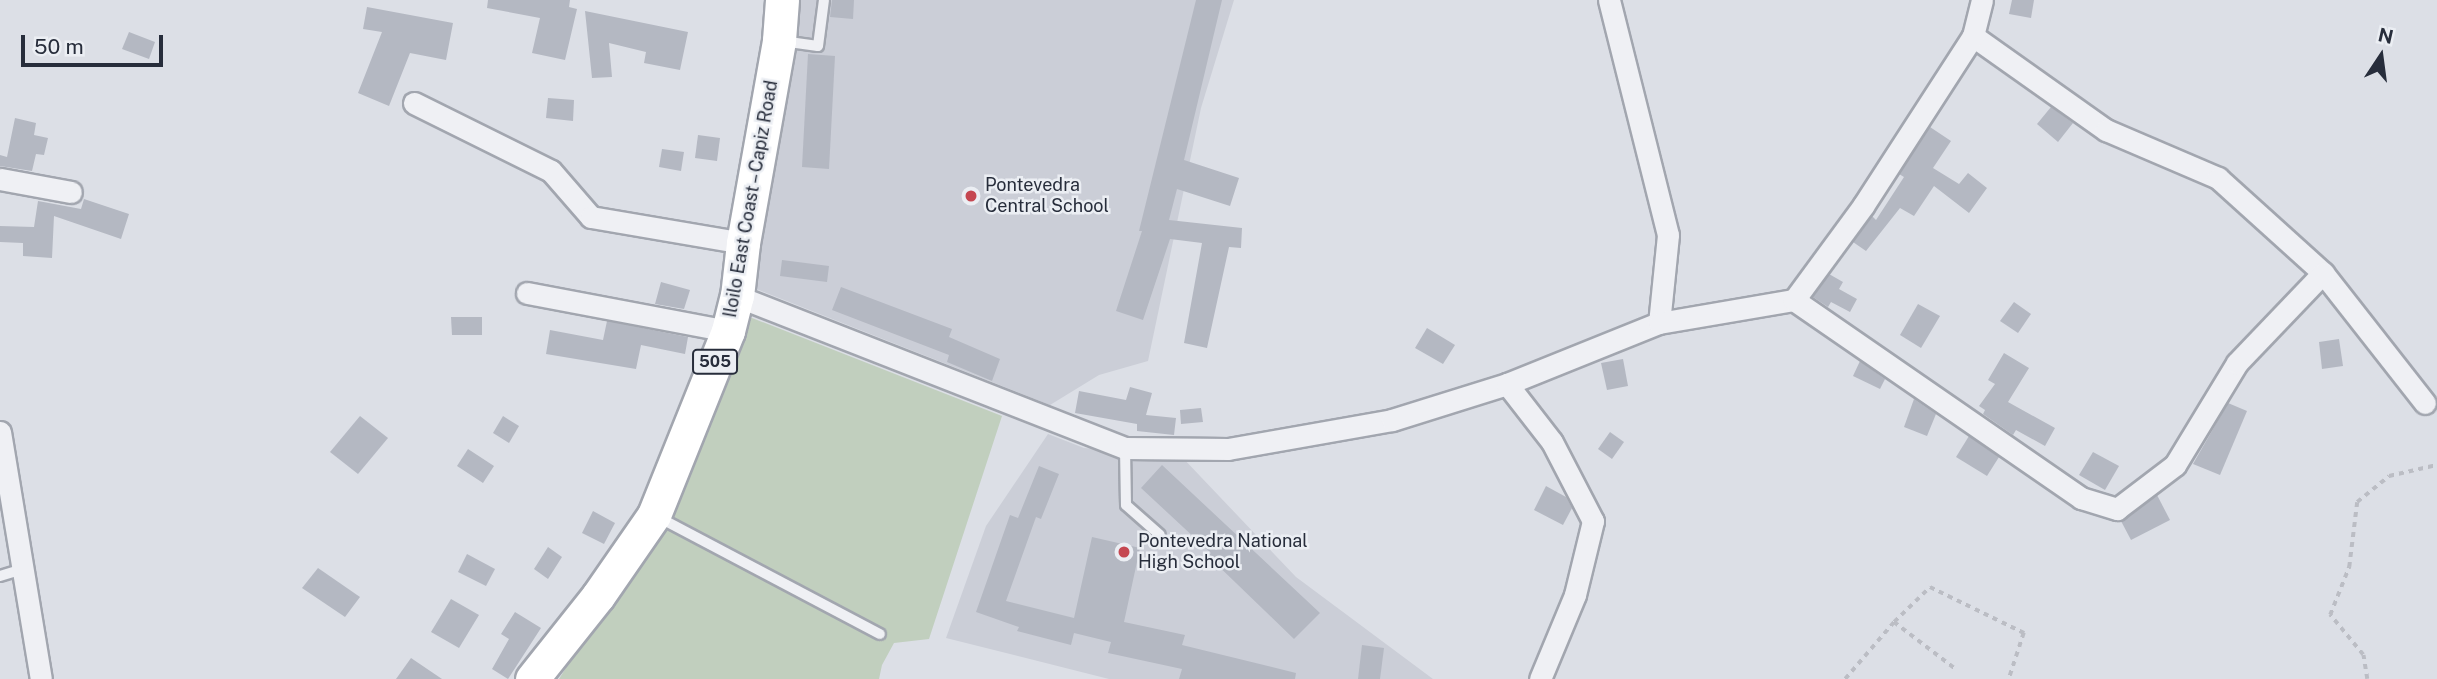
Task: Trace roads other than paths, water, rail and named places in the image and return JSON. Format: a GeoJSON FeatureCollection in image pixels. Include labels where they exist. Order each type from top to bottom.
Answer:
{"type":"FeatureCollection","features":[{"type":"Feature","properties":{"kind":"main road","name":"Iloilo East Coast – Capiz Road"},"geometry":{"type":"LineString","coordinates":[[532,679],[598,596],[654,515],[727,331],[737,296],[743,243],[779,40],[782,0]]}},
{"type":"Feature","properties":{"kind":"street"},"geometry":{"type":"LineString","coordinates":[[1609,0],[1668,235],[1659,323]]}},
{"type":"Feature","properties":{"kind":"street"},"geometry":{"type":"LineString","coordinates":[[737,296],[1125,448],[1228,449],[1392,419],[1507,384],[1659,323],[1794,300],[1863,206],[1973,36],[1982,0]]}},
{"type":"Feature","properties":{"kind":"street"},"geometry":{"type":"LineString","coordinates":[[1973,36],[2106,130],[2218,178],[2323,273],[2424,404]]}},
{"type":"Feature","properties":{"kind":"street"},"geometry":{"type":"LineString","coordinates":[[414,103],[551,171],[591,217],[743,243]]}},
{"type":"Feature","properties":{"kind":"street"},"geometry":{"type":"LineString","coordinates":[[0,179],[71,192]]}},
{"type":"Feature","properties":{"kind":"street"},"geometry":{"type":"LineString","coordinates":[[1794,300],[2081,498],[2117,509],[2175,465],[2237,363],[2323,273]]}},
{"type":"Feature","properties":{"kind":"street"},"geometry":{"type":"LineString","coordinates":[[527,293],[727,331]]}},
{"type":"Feature","properties":{"kind":"street"},"geometry":{"type":"LineString","coordinates":[[1507,384],[1552,442],[1593,521],[1575,595],[1540,679]]}},
{"type":"Feature","properties":{"kind":"street"},"geometry":{"type":"LineString","coordinates":[[0,432],[7,514],[23,569],[41,679]]}},
{"type":"Feature","properties":{"kind":"lane"},"geometry":{"type":"LineString","coordinates":[[779,40],[818,46],[824,0]]}},
{"type":"Feature","properties":{"kind":"lane"},"geometry":{"type":"LineString","coordinates":[[1125,448],[1126,505],[1160,535]]}},
{"type":"Feature","properties":{"kind":"lane"},"geometry":{"type":"LineString","coordinates":[[654,515],[880,634]]}},
{"type":"Feature","properties":{"kind":"lane"},"geometry":{"type":"LineString","coordinates":[[0,576],[23,569]]}},
{"type":"Feature","properties":{"kind":"place","name":"Pontevedra Central School"},"geometry":{"type":"Point","coordinates":[971,196]}},
{"type":"Feature","properties":{"kind":"place","name":"Pontevedra National High School"},"geometry":{"type":"Point","coordinates":[1124,552]}}]}
